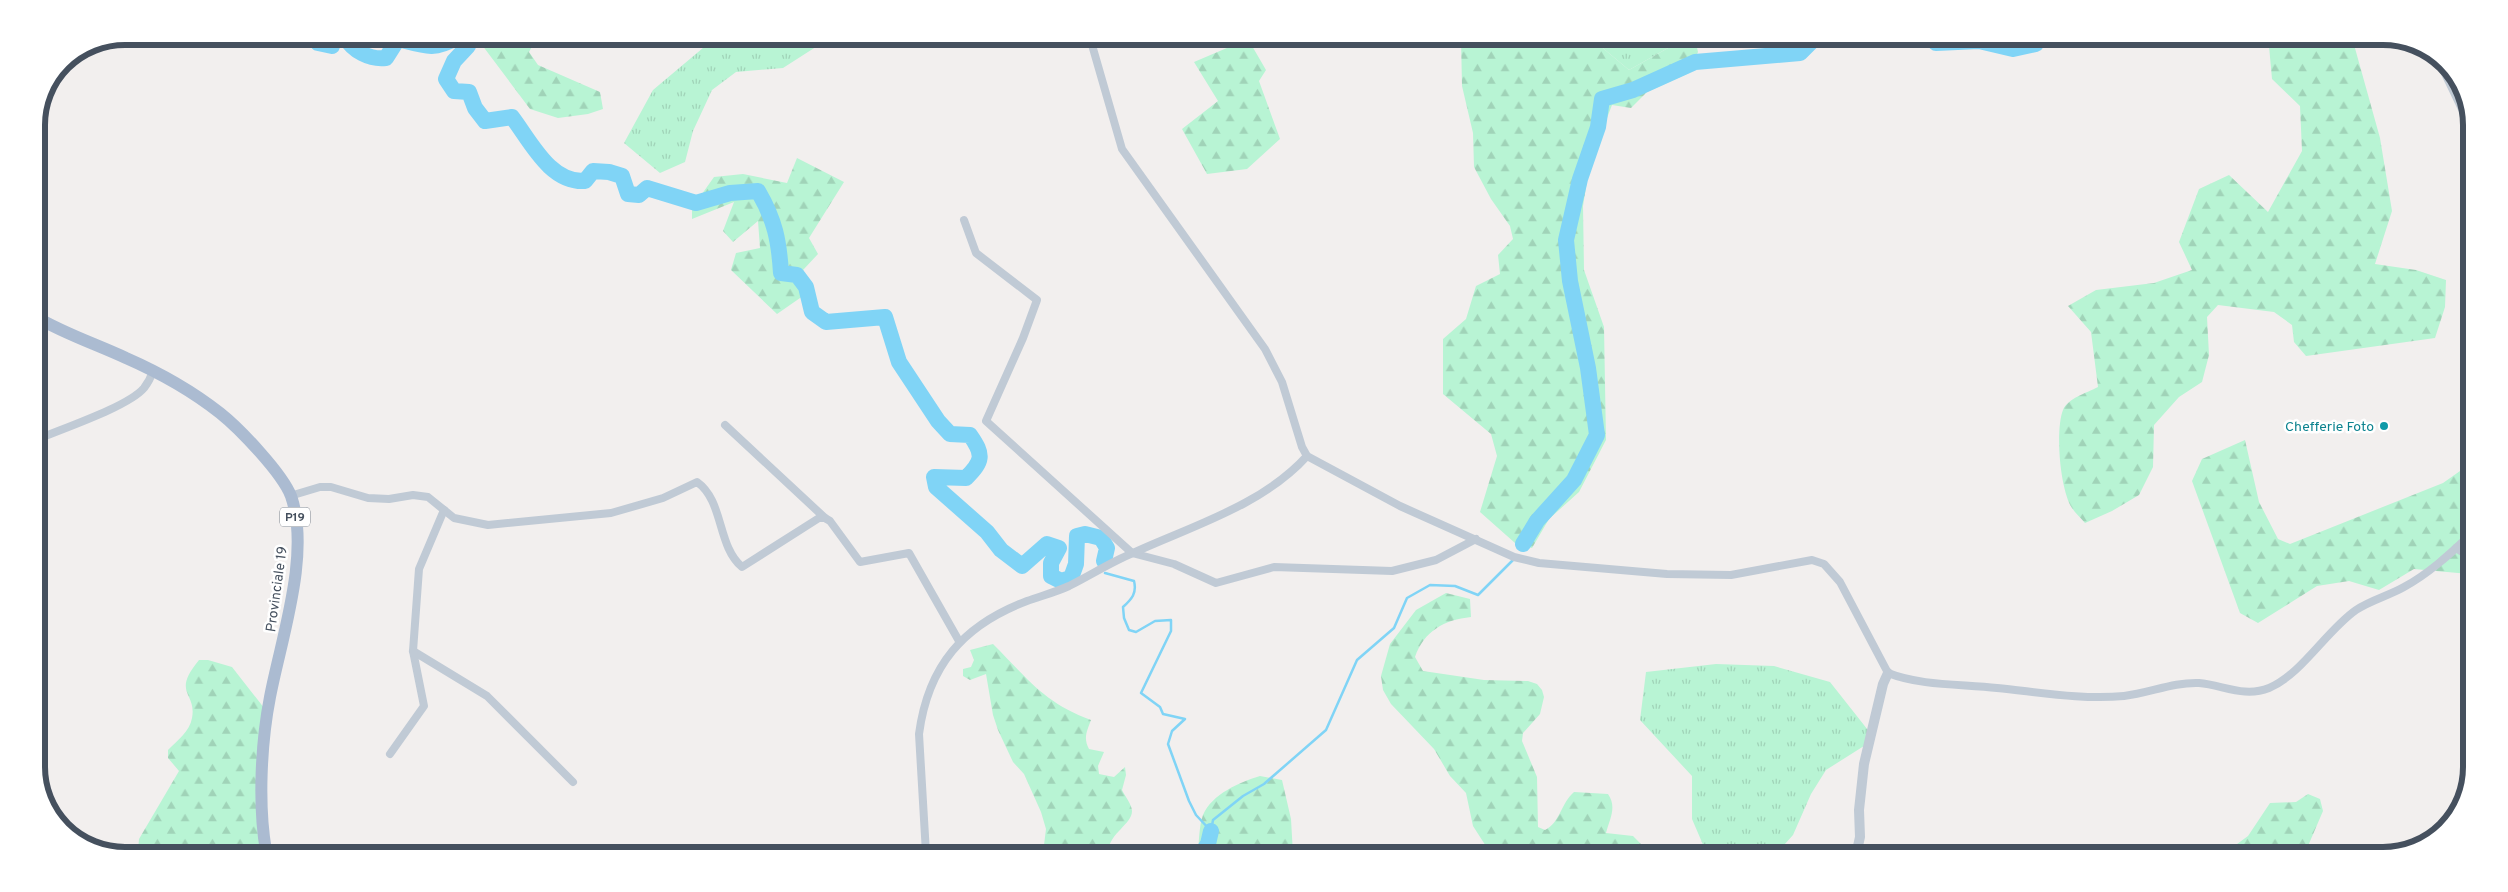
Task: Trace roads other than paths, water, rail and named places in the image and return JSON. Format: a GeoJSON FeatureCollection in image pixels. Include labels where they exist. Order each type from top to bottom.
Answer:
{"type":"FeatureCollection","features":[{"type":"Feature","properties":{"kind":"main road","name":"Provinciale 19"},"geometry":{"type":"LineString","coordinates":[[45,322],[76,338],[153,371],[220,414],[267,460],[290,496],[298,539],[290,605],[270,698],[262,807],[266,847]]}},
{"type":"Feature","properties":{"kind":"street"},"geometry":{"type":"LineString","coordinates":[[1092,45],[1122,149],[1264,349],[1282,382],[1302,447],[1308,456],[1400,506],[1514,557],[1539,563],[1667,574],[1731,575],[1812,560],[1824,564],[1840,582],[1888,673]]}},
{"type":"Feature","properties":{"kind":"street"},"geometry":{"type":"LineString","coordinates":[[2447,78],[2458,101]]}},
{"type":"Feature","properties":{"kind":"street"},"geometry":{"type":"LineString","coordinates":[[964,220],[976,253],[1037,300],[1023,338],[986,421],[1132,553],[1174,564],[1216,582],[1274,567],[1392,571],[1436,560],[1476,539]]}},
{"type":"Feature","properties":{"kind":"street"},"geometry":{"type":"LineString","coordinates":[[45,436],[109,410],[137,395],[144,389],[153,371]]}},
{"type":"Feature","properties":{"kind":"street"},"geometry":{"type":"LineString","coordinates":[[725,424],[830,521],[860,562],[909,553],[959,641]]}},
{"type":"Feature","properties":{"kind":"street"},"geometry":{"type":"LineString","coordinates":[[926,847],[919,734],[921,716],[929,691],[944,662],[959,641],[976,627],[994,616],[1070,585],[1132,553],[1241,504],[1277,483],[1308,456]]}},
{"type":"Feature","properties":{"kind":"street"},"geometry":{"type":"LineString","coordinates":[[290,496],[320,487],[331,487],[368,498],[389,499],[413,495],[428,497],[454,518],[464,522],[488,525],[611,513],[663,498],[697,482],[711,499],[727,546],[742,567],[820,518],[825,518]]}},
{"type":"Feature","properties":{"kind":"street"},"geometry":{"type":"LineString","coordinates":[[390,754],[424,706],[412,651],[419,569],[444,510]]}},
{"type":"Feature","properties":{"kind":"street"},"geometry":{"type":"LineString","coordinates":[[1888,673],[1932,682],[2093,697],[2126,696],[2173,684],[2200,683],[2239,692],[2254,692],[2279,683],[2339,624],[2357,610],[2424,575],[2463,542]]}},
{"type":"Feature","properties":{"kind":"street"},"geometry":{"type":"LineString","coordinates":[[2456,548],[2463,552]]}},
{"type":"Feature","properties":{"kind":"street"},"geometry":{"type":"LineString","coordinates":[[412,651],[487,696],[573,782]]}},
{"type":"Feature","properties":{"kind":"street"},"geometry":{"type":"LineString","coordinates":[[1858,847],[1864,764],[1883,684],[1888,673]]}},
{"type":"Feature","properties":{"kind":"waterway"},"geometry":{"type":"LineString","coordinates":[[327,45],[332,45]]}},
{"type":"Feature","properties":{"kind":"waterway"},"geometry":{"type":"LineString","coordinates":[[352,45],[362,54],[374,58],[386,58],[394,45]]}},
{"type":"Feature","properties":{"kind":"waterway"},"geometry":{"type":"LineString","coordinates":[[422,45],[438,45]]}},
{"type":"Feature","properties":{"kind":"waterway"},"geometry":{"type":"LineString","coordinates":[[467,45],[454,61],[446,79],[454,91],[469,92],[475,108],[485,121],[512,117],[542,159],[562,175],[573,180],[585,181],[593,171],[609,172],[622,176],[628,194],[639,195],[647,188],[696,203],[730,193],[758,191],[775,231],[781,273],[797,275],[806,287],[812,312],[826,322],[885,317],[899,362],[938,421],[950,434],[970,435],[975,442],[980,458],[972,472],[966,478],[934,477],[936,487],[987,532],[1001,550],[1022,566],[1047,544],[1059,548],[1051,563],[1051,576],[1061,581],[1071,578],[1076,564],[1077,536],[1085,534],[1101,538],[1107,548],[1104,561]]}},
{"type":"Feature","properties":{"kind":"waterway"},"geometry":{"type":"LineString","coordinates":[[1523,544],[1537,521],[1574,480],[1597,435],[1588,368],[1570,281],[1566,240],[1580,179],[1598,127],[1602,99],[1633,90],[1695,62],[1800,53],[1808,45]]}},
{"type":"Feature","properties":{"kind":"waterway"},"geometry":{"type":"LineString","coordinates":[[1996,45],[2013,49],[2031,45]]}},
{"type":"Feature","properties":{"kind":"waterway"},"geometry":{"type":"LineString","coordinates":[[1211,831],[1213,820],[1243,796],[1264,784],[1326,730],[1357,660],[1394,628],[1407,598],[1430,585],[1455,586],[1478,595],[1514,559]]}},
{"type":"Feature","properties":{"kind":"waterway"},"geometry":{"type":"LineString","coordinates":[[1105,573],[1134,581],[1135,589],[1133,595],[1123,607],[1124,618],[1129,630],[1136,632],[1155,621],[1171,620],[1171,631],[1141,693],[1160,707],[1163,714],[1185,719],[1172,731],[1168,744],[1189,801],[1196,815],[1211,831]]}},
{"type":"Feature","properties":{"kind":"waterway"},"geometry":{"type":"LineString","coordinates":[[1206,847],[1211,831]]}},
{"type":"Feature","properties":{"kind":"place","name":"Chefferie Foto"},"geometry":{"type":"Point","coordinates":[2384,426]}}]}
